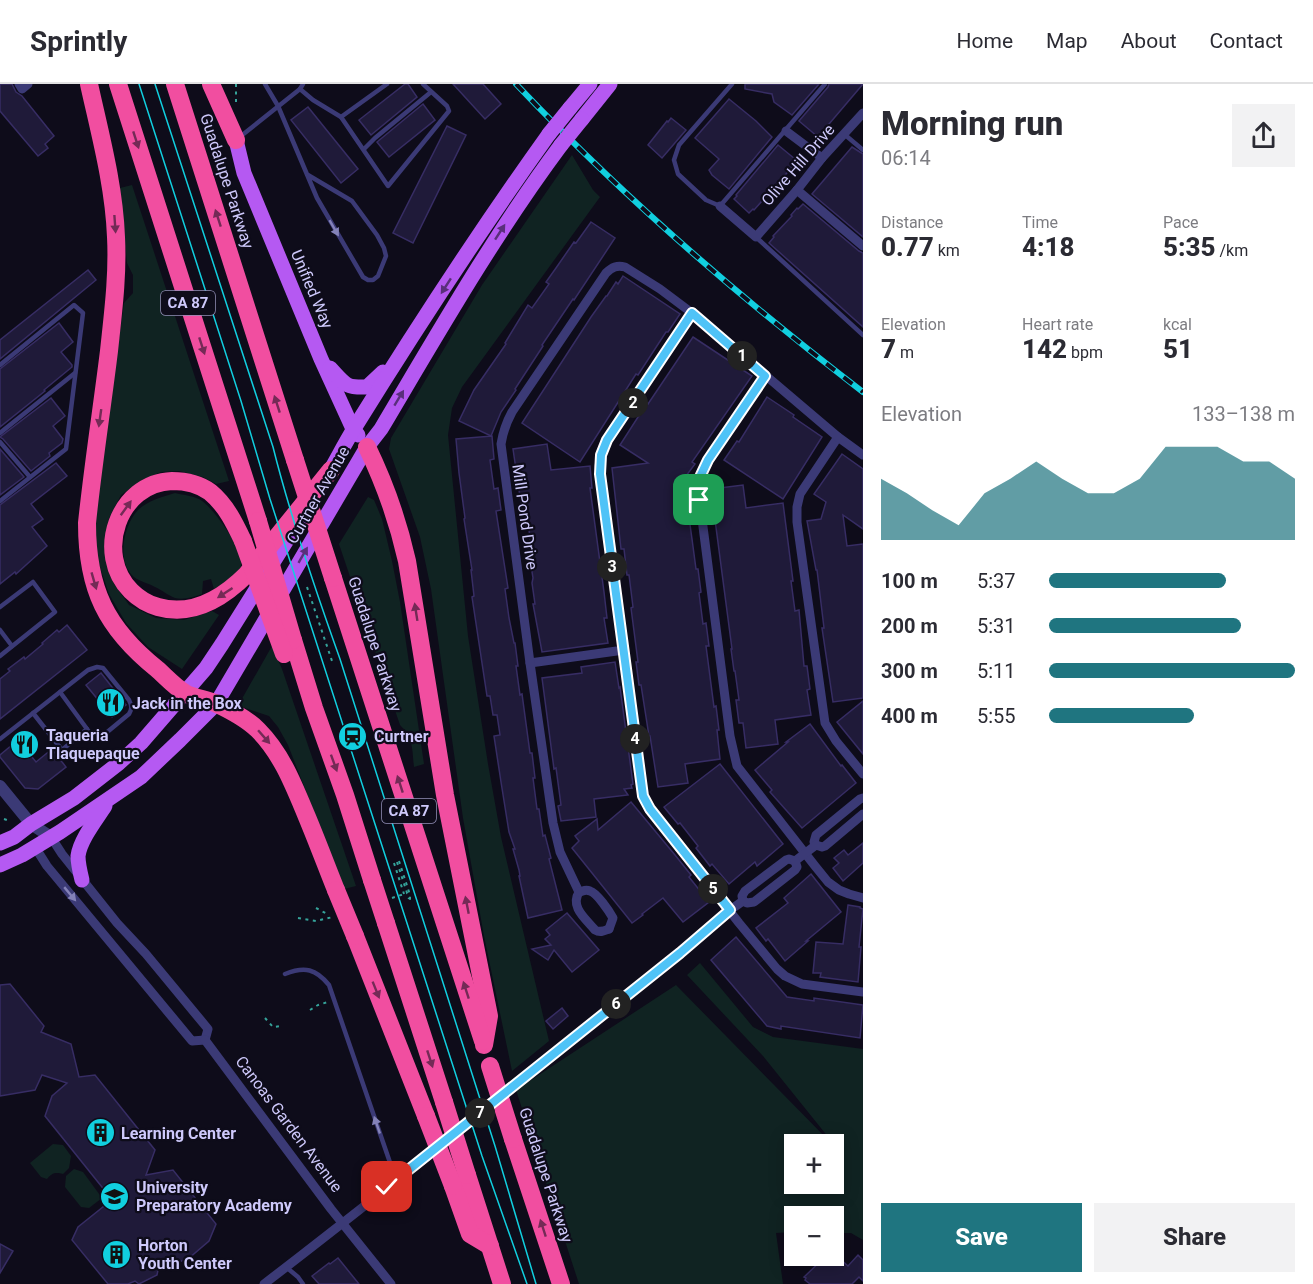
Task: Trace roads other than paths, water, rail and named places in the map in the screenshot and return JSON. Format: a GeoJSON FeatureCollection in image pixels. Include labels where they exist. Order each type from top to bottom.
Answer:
{"type":"FeatureCollection","features":[{"type":"Feature","properties":{"kind":"highway"},"geometry":{"type":"LineString","coordinates":[[89,84],[106,157],[114,210],[116,254],[114,308],[87,523],[89,564],[94,584],[111,621],[139,655],[185,693],[216,704],[257,728],[287,770],[426,1116],[460,1180]]}},
{"type":"Feature","properties":{"kind":"highway","name":"CA 87"},"geometry":{"type":"LineString","coordinates":[[118,84],[258,521],[289,647],[303,676],[345,795],[444,1102],[460,1180],[490,1246],[502,1284]]}},
{"type":"Feature","properties":{"kind":"highway","name":"Guadalupe Parkway"},"geometry":{"type":"LineString","coordinates":[[175,84],[561,1284]]}},
{"type":"Feature","properties":{"kind":"highway"},"geometry":{"type":"LineString","coordinates":[[211,84],[236,140]]}},
{"type":"Feature","properties":{"kind":"highway"},"geometry":{"type":"LineString","coordinates":[[367,447],[387,493],[407,561],[441,774],[489,1016],[484,1045]]}},
{"type":"Feature","properties":{"kind":"highway"},"geometry":{"type":"LineString","coordinates":[[289,647],[243,542],[228,513],[210,492],[195,484],[181,481],[165,481],[150,486],[137,494],[126,506],[114,531],[113,558],[117,572],[125,585],[137,597],[153,606],[170,610],[187,609],[220,597],[248,574],[331,470]]}},
{"type":"Feature","properties":{"kind":"main road","name":"Curtner Avenue"},"geometry":{"type":"LineString","coordinates":[[0,843],[14,837],[74,798],[119,764],[206,668],[331,470],[353,429],[494,213],[549,134],[590,84]]}},
{"type":"Feature","properties":{"kind":"main road","name":"Curtner Avenue"},"geometry":{"type":"LineString","coordinates":[[0,865],[35,848],[141,777],[216,704],[367,447],[381,429],[503,227],[561,145],[610,84]]}},
{"type":"Feature","properties":{"kind":"main road","name":"Unified Way"},"geometry":{"type":"LineString","coordinates":[[236,140],[244,173],[321,359],[353,429],[367,447]]}},
{"type":"Feature","properties":{"kind":"main road"},"geometry":{"type":"LineString","coordinates":[[321,359],[346,385],[367,387],[400,356]]}},
{"type":"Feature","properties":{"kind":"main road"},"geometry":{"type":"LineString","coordinates":[[82,880],[78,856],[86,836],[109,800]]}},
{"type":"Feature","properties":{"kind":"street"},"geometry":{"type":"LineString","coordinates":[[19,84],[22,88],[28,84]]}},
{"type":"Feature","properties":{"kind":"street","name":"Olive Hill Drive"},"geometry":{"type":"LineString","coordinates":[[756,237],[863,113]]}},
{"type":"Feature","properties":{"kind":"street"},"geometry":{"type":"LineString","coordinates":[[786,131],[822,158]]}},
{"type":"Feature","properties":{"kind":"street"},"geometry":{"type":"LineString","coordinates":[[797,190],[863,246]]}},
{"type":"Feature","properties":{"kind":"street"},"geometry":{"type":"LineString","coordinates":[[720,206],[756,237]]}},
{"type":"Feature","properties":{"kind":"street","name":"Mill Pond Drive"},"geometry":{"type":"LineString","coordinates":[[579,892],[594,893],[611,913],[613,918],[609,929],[598,932],[576,907],[575,901],[579,892],[560,852],[553,823],[502,453],[503,431],[507,421],[606,273],[619,265],[660,289],[692,313],[838,437],[863,455]]}},
{"type":"Feature","properties":{"kind":"street"},"geometry":{"type":"LineString","coordinates":[[692,313],[607,440],[601,455],[600,474],[643,796],[650,809],[777,969],[792,981],[802,984],[863,992]]}},
{"type":"Feature","properties":{"kind":"street"},"geometry":{"type":"LineString","coordinates":[[765,376],[708,460],[700,477],[698,488],[730,736],[736,766],[805,854],[828,882],[839,890],[863,898]]}},
{"type":"Feature","properties":{"kind":"street"},"geometry":{"type":"LineString","coordinates":[[838,437],[800,494],[796,507],[797,522],[825,723],[836,741],[863,774]]}},
{"type":"Feature","properties":{"kind":"street"},"geometry":{"type":"LineString","coordinates":[[530,663],[624,650]]}},
{"type":"Feature","properties":{"kind":"street","name":"Canoas Garden Avenue"},"geometry":{"type":"LineString","coordinates":[[0,786],[31,825],[51,837],[117,923],[146,954],[208,1029],[205,1040]]}},
{"type":"Feature","properties":{"kind":"street"},"geometry":{"type":"LineString","coordinates":[[816,845],[814,842],[816,835],[863,798]]}},
{"type":"Feature","properties":{"kind":"street"},"geometry":{"type":"LineString","coordinates":[[816,845],[825,846],[863,814]]}},
{"type":"Feature","properties":{"kind":"street","name":"Canoas Garden Avenue"},"geometry":{"type":"LineString","coordinates":[[31,825],[35,848],[47,866],[192,1041],[205,1040]]}},
{"type":"Feature","properties":{"kind":"street"},"geometry":{"type":"LineString","coordinates":[[795,861],[816,845]]}},
{"type":"Feature","properties":{"kind":"street"},"geometry":{"type":"LineString","coordinates":[[743,901],[742,896],[745,891],[786,860],[795,861]]}},
{"type":"Feature","properties":{"kind":"street"},"geometry":{"type":"LineString","coordinates":[[743,901],[754,902],[797,867],[795,861]]}},
{"type":"Feature","properties":{"kind":"street"},"geometry":{"type":"LineString","coordinates":[[264,1284],[343,1224],[743,901]]}},
{"type":"Feature","properties":{"kind":"street","name":"Mill Pond Drive"},"geometry":{"type":"LineString","coordinates":[[609,929],[617,938]]}},
{"type":"Feature","properties":{"kind":"street","name":"Canoas Garden Avenue"},"geometry":{"type":"LineString","coordinates":[[205,1040],[391,1284]]}},
{"type":"Feature","properties":{"kind":"lane"},"geometry":{"type":"LineString","coordinates":[[265,84],[278,106],[317,198],[363,277],[373,280],[378,276],[386,256],[377,235],[352,201],[308,175]]}},
{"type":"Feature","properties":{"kind":"lane"},"geometry":{"type":"LineString","coordinates":[[236,140],[300,90],[303,84]]}},
{"type":"Feature","properties":{"kind":"lane"},"geometry":{"type":"LineString","coordinates":[[341,117],[387,84]]}},
{"type":"Feature","properties":{"kind":"lane"},"geometry":{"type":"LineString","coordinates":[[300,90],[341,117],[388,186],[448,113],[447,106],[423,84]]}},
{"type":"Feature","properties":{"kind":"lane"},"geometry":{"type":"LineString","coordinates":[[732,84],[679,145],[674,160],[678,174],[705,200],[720,206],[825,84]]}},
{"type":"Feature","properties":{"kind":"lane"},"geometry":{"type":"LineString","coordinates":[[364,149],[431,92]]}},
{"type":"Feature","properties":{"kind":"lane"},"geometry":{"type":"LineString","coordinates":[[844,134],[863,150]]}},
{"type":"Feature","properties":{"kind":"lane"},"geometry":{"type":"LineString","coordinates":[[756,237],[863,335]]}},
{"type":"Feature","properties":{"kind":"lane"},"geometry":{"type":"LineString","coordinates":[[0,364],[74,305],[83,313],[66,449],[0,501]]}},
{"type":"Feature","properties":{"kind":"lane"},"geometry":{"type":"LineString","coordinates":[[0,434],[76,372]]}},
{"type":"Feature","properties":{"kind":"lane"},"geometry":{"type":"LineString","coordinates":[[0,442],[30,477]]}},
{"type":"Feature","properties":{"kind":"lane"},"geometry":{"type":"LineString","coordinates":[[0,607],[33,582],[55,612],[0,656]]}},
{"type":"Feature","properties":{"kind":"lane"},"geometry":{"type":"LineString","coordinates":[[0,630],[12,646]]}},
{"type":"Feature","properties":{"kind":"lane"},"geometry":{"type":"LineString","coordinates":[[0,739],[88,670],[97,667],[106,670],[132,705],[129,714],[100,738],[93,737],[60,692]]}},
{"type":"Feature","properties":{"kind":"lane"},"geometry":{"type":"LineString","coordinates":[[33,713],[62,750],[87,729]]}},
{"type":"Feature","properties":{"kind":"lane"},"geometry":{"type":"LineString","coordinates":[[285,974],[296,970],[315,972],[329,985],[396,1180]]}},
{"type":"Feature","properties":{"kind":"lane"},"geometry":{"type":"LineString","coordinates":[[286,1267],[303,1284]]}},
{"type":"Feature","properties":{"kind":"tram line"},"geometry":{"type":"LineString","coordinates":[[139,84],[482,1156],[527,1284]]}},
{"type":"Feature","properties":{"kind":"tram line"},"geometry":{"type":"LineString","coordinates":[[155,84],[495,1146],[536,1284]]}},
{"type":"Feature","properties":{"kind":"railway"},"geometry":{"type":"LineString","coordinates":[[516,84],[556,126],[683,245],[863,392]]}},
{"type":"Feature","properties":{"kind":"place","name":"Jack in the Box"},"geometry":{"type":"Point","coordinates":[111,703]}},
{"type":"Feature","properties":{"kind":"place","name":"Curtner"},"geometry":{"type":"Point","coordinates":[353,736]}},
{"type":"Feature","properties":{"kind":"place","name":"Taqueria Tlaquepaque"},"geometry":{"type":"Point","coordinates":[25,744]}},
{"type":"Feature","properties":{"kind":"place","name":"Learning Center"},"geometry":{"type":"Point","coordinates":[100,1133]}},
{"type":"Feature","properties":{"kind":"place","name":"University Preparatory Academy"},"geometry":{"type":"Point","coordinates":[115,1196]}},
{"type":"Feature","properties":{"kind":"place","name":"Horton Youth Center"},"geometry":{"type":"Point","coordinates":[117,1254]}}]}
